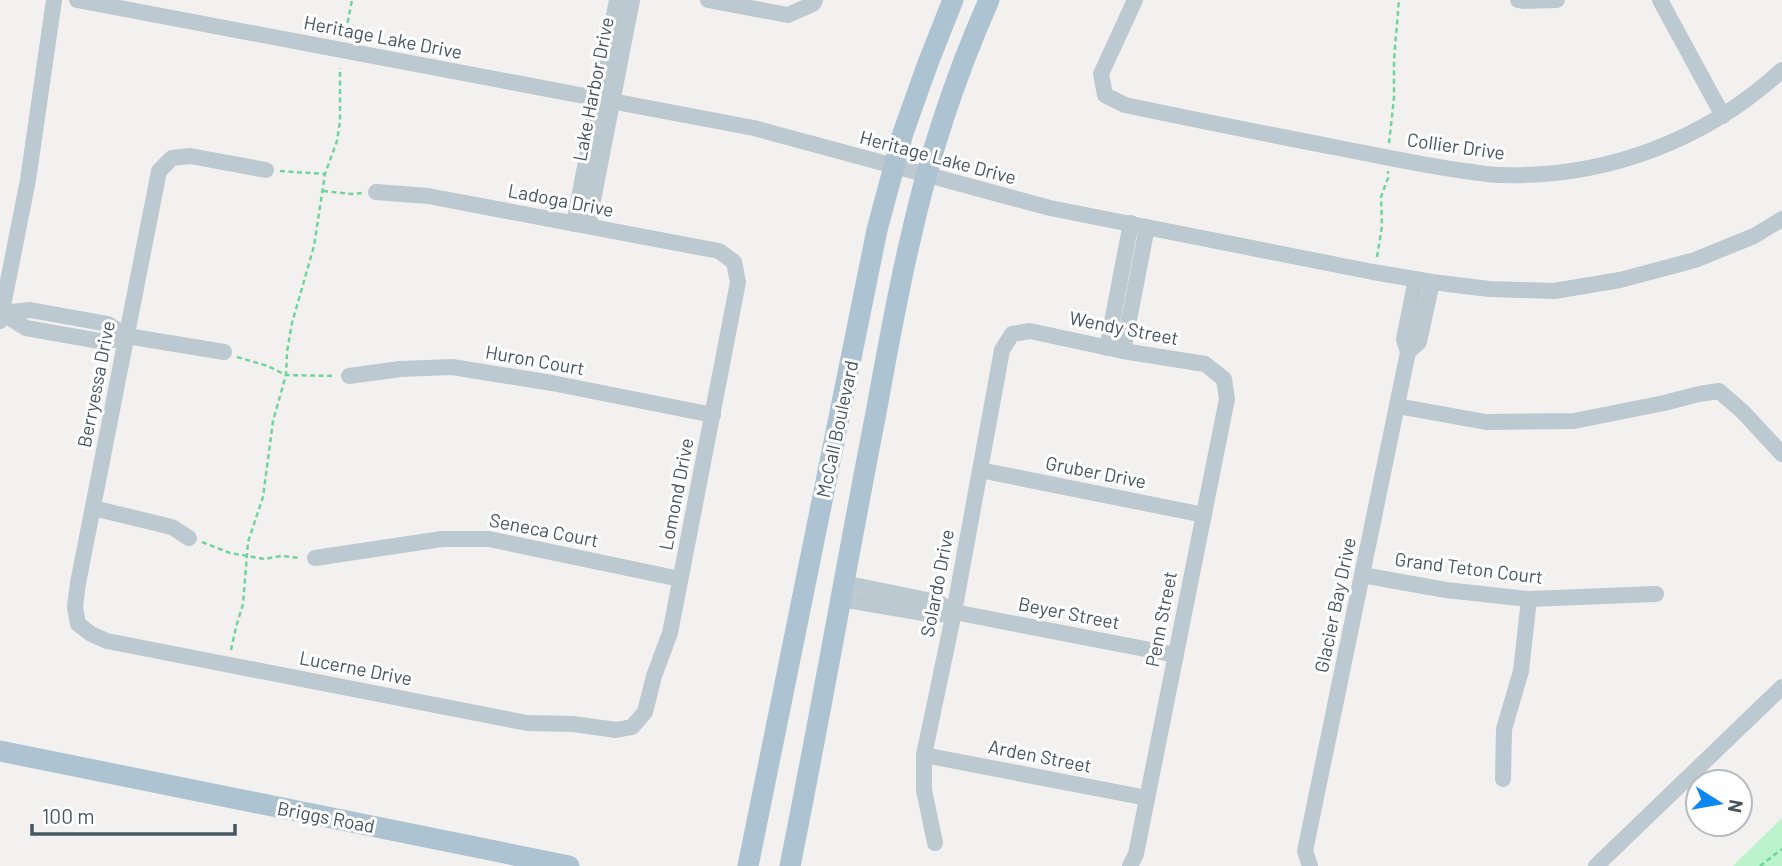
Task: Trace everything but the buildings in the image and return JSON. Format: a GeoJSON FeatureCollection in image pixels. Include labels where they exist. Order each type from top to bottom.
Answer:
{"type":"FeatureCollection","features":[{"type":"Feature","properties":{"kind":"main road","name":"McCall Boulevard"},"geometry":{"type":"LineString","coordinates":[[748,866],[877,230],[911,110],[953,0]]}},
{"type":"Feature","properties":{"kind":"main road","name":"McCall Boulevard"},"geometry":{"type":"LineString","coordinates":[[790,866],[907,256],[933,152],[958,78],[989,0]]}},
{"type":"Feature","properties":{"kind":"main road","name":"Briggs Road"},"geometry":{"type":"LineString","coordinates":[[0,751],[569,866]]}},
{"type":"Feature","properties":{"kind":"street"},"geometry":{"type":"LineString","coordinates":[[54,0],[28,180],[1,317],[30,310],[108,324],[127,336],[224,352]]}},
{"type":"Feature","properties":{"kind":"street","name":"Heritage Lake Drive"},"geometry":{"type":"LineString","coordinates":[[77,0],[754,128],[1050,208],[1424,281],[1489,289],[1554,291],[1620,281],[1695,260],[1754,236],[1782,219]]}},
{"type":"Feature","properties":{"kind":"street","name":"Lake Harbor Drive"},"geometry":{"type":"LineString","coordinates":[[606,100],[617,0]]}},
{"type":"Feature","properties":{"kind":"street","name":"Lake Harbor Drive"},"geometry":{"type":"LineString","coordinates":[[581,225],[606,100],[632,0]]}},
{"type":"Feature","properties":{"kind":"street"},"geometry":{"type":"LineString","coordinates":[[708,0],[788,15],[813,4],[815,0]]}},
{"type":"Feature","properties":{"kind":"street","name":"Collier Drive"},"geometry":{"type":"LineString","coordinates":[[1136,0],[1101,74],[1105,95],[1125,105],[1439,168],[1499,175],[1556,174],[1613,163],[1662,148],[1723,116],[1782,70]]}},
{"type":"Feature","properties":{"kind":"street"},"geometry":{"type":"LineString","coordinates":[[1518,0],[1557,0]]}},
{"type":"Feature","properties":{"kind":"street"},"geometry":{"type":"LineString","coordinates":[[1660,0],[1723,116]]}},
{"type":"Feature","properties":{"kind":"street","name":"Berryessa Drive"},"geometry":{"type":"LineString","coordinates":[[78,624],[75,607],[78,583],[159,172],[172,158],[190,156],[266,170]]}},
{"type":"Feature","properties":{"kind":"street","name":"Ladoga Drive"},"geometry":{"type":"LineString","coordinates":[[376,191],[428,195],[719,251],[734,262]]}},
{"type":"Feature","properties":{"kind":"street"},"geometry":{"type":"LineString","coordinates":[[1107,348],[1139,225]]}},
{"type":"Feature","properties":{"kind":"street"},"geometry":{"type":"LineString","coordinates":[[1124,351],[1139,225]]}},
{"type":"Feature","properties":{"kind":"street","name":"Lomond Drive"},"geometry":{"type":"LineString","coordinates":[[632,727],[645,712],[653,676],[670,633],[738,282],[734,262]]}},
{"type":"Feature","properties":{"kind":"street","name":"Glacier Bay Drive"},"geometry":{"type":"LineString","coordinates":[[1310,866],[1305,851],[1408,352],[1419,342],[1424,281]]}},
{"type":"Feature","properties":{"kind":"street","name":"Wendy Street"},"geometry":{"type":"LineString","coordinates":[[1012,334],[1030,331],[1107,348],[1205,364],[1224,379]]}},
{"type":"Feature","properties":{"kind":"street","name":"Solardo Drive"},"geometry":{"type":"LineString","coordinates":[[934,843],[924,790],[924,755],[954,612],[1002,350],[1012,334]]}},
{"type":"Feature","properties":{"kind":"street","name":"Huron Court"},"geometry":{"type":"LineString","coordinates":[[349,376],[400,369],[452,367],[552,383],[713,415]]}},
{"type":"Feature","properties":{"kind":"street","name":"Penn Street"},"geometry":{"type":"LineString","coordinates":[[1130,866],[1136,854],[1227,399],[1224,379]]}},
{"type":"Feature","properties":{"kind":"street"},"geometry":{"type":"LineString","coordinates":[[1397,406],[1486,422],[1574,421],[1719,391],[1743,412],[1782,454]]}},
{"type":"Feature","properties":{"kind":"street","name":"Gruber Drive"},"geometry":{"type":"LineString","coordinates":[[980,470],[1204,515]]}},
{"type":"Feature","properties":{"kind":"street"},"geometry":{"type":"LineString","coordinates":[[93,508],[172,527],[189,538]]}},
{"type":"Feature","properties":{"kind":"street","name":"Seneca Court"},"geometry":{"type":"LineString","coordinates":[[315,558],[442,539],[489,539],[680,579]]}},
{"type":"Feature","properties":{"kind":"street","name":"Grand Teton Court"},"geometry":{"type":"LineString","coordinates":[[1362,575],[1446,590],[1529,599],[1656,594]]}},
{"type":"Feature","properties":{"kind":"street","name":"Beyer Street"},"geometry":{"type":"LineString","coordinates":[[843,591],[935,615],[954,612],[1176,655]]}},
{"type":"Feature","properties":{"kind":"street"},"geometry":{"type":"LineString","coordinates":[[1503,779],[1504,729],[1521,671],[1529,599]]}},
{"type":"Feature","properties":{"kind":"street","name":"Lucerne Drive"},"geometry":{"type":"LineString","coordinates":[[78,624],[107,640],[527,723],[573,724],[616,730],[632,727]]}},
{"type":"Feature","properties":{"kind":"street"},"geometry":{"type":"LineString","coordinates":[[1596,866],[1782,687]]}},
{"type":"Feature","properties":{"kind":"street","name":"Arden Street"},"geometry":{"type":"LineString","coordinates":[[924,755],[1147,798]]}},
{"type":"Feature","properties":{"kind":"path"},"geometry":{"type":"LineString","coordinates":[[346,31],[352,0]]}},
{"type":"Feature","properties":{"kind":"path"},"geometry":{"type":"LineString","coordinates":[[1378,252],[1382,226],[1381,197],[1388,178],[1388,139],[1394,98],[1399,0]]}},
{"type":"Feature","properties":{"kind":"path"},"geometry":{"type":"LineString","coordinates":[[229,664],[243,604],[248,542],[263,497],[273,421],[286,375],[292,323],[314,246],[325,174],[337,141],[340,121],[340,68]]}},
{"type":"Feature","properties":{"kind":"path"},"geometry":{"type":"LineString","coordinates":[[266,170],[325,174]]}},
{"type":"Feature","properties":{"kind":"path"},"geometry":{"type":"LineString","coordinates":[[323,191],[352,194],[376,191]]}},
{"type":"Feature","properties":{"kind":"path"},"geometry":{"type":"LineString","coordinates":[[224,352],[268,366],[286,375],[349,376]]}},
{"type":"Feature","properties":{"kind":"path"},"geometry":{"type":"LineString","coordinates":[[189,538],[230,553],[264,559],[281,556],[315,558]]}},
{"type":"Feature","properties":{"kind":"path"},"geometry":{"type":"LineString","coordinates":[[1760,866],[1782,849]]}},
{"type":"Feature","properties":{"kind":"green space"},"geometry":{"type":"Polygon","coordinates":[[[1782,818],[1782,866],[1733,866],[1782,818]]]}}]}
